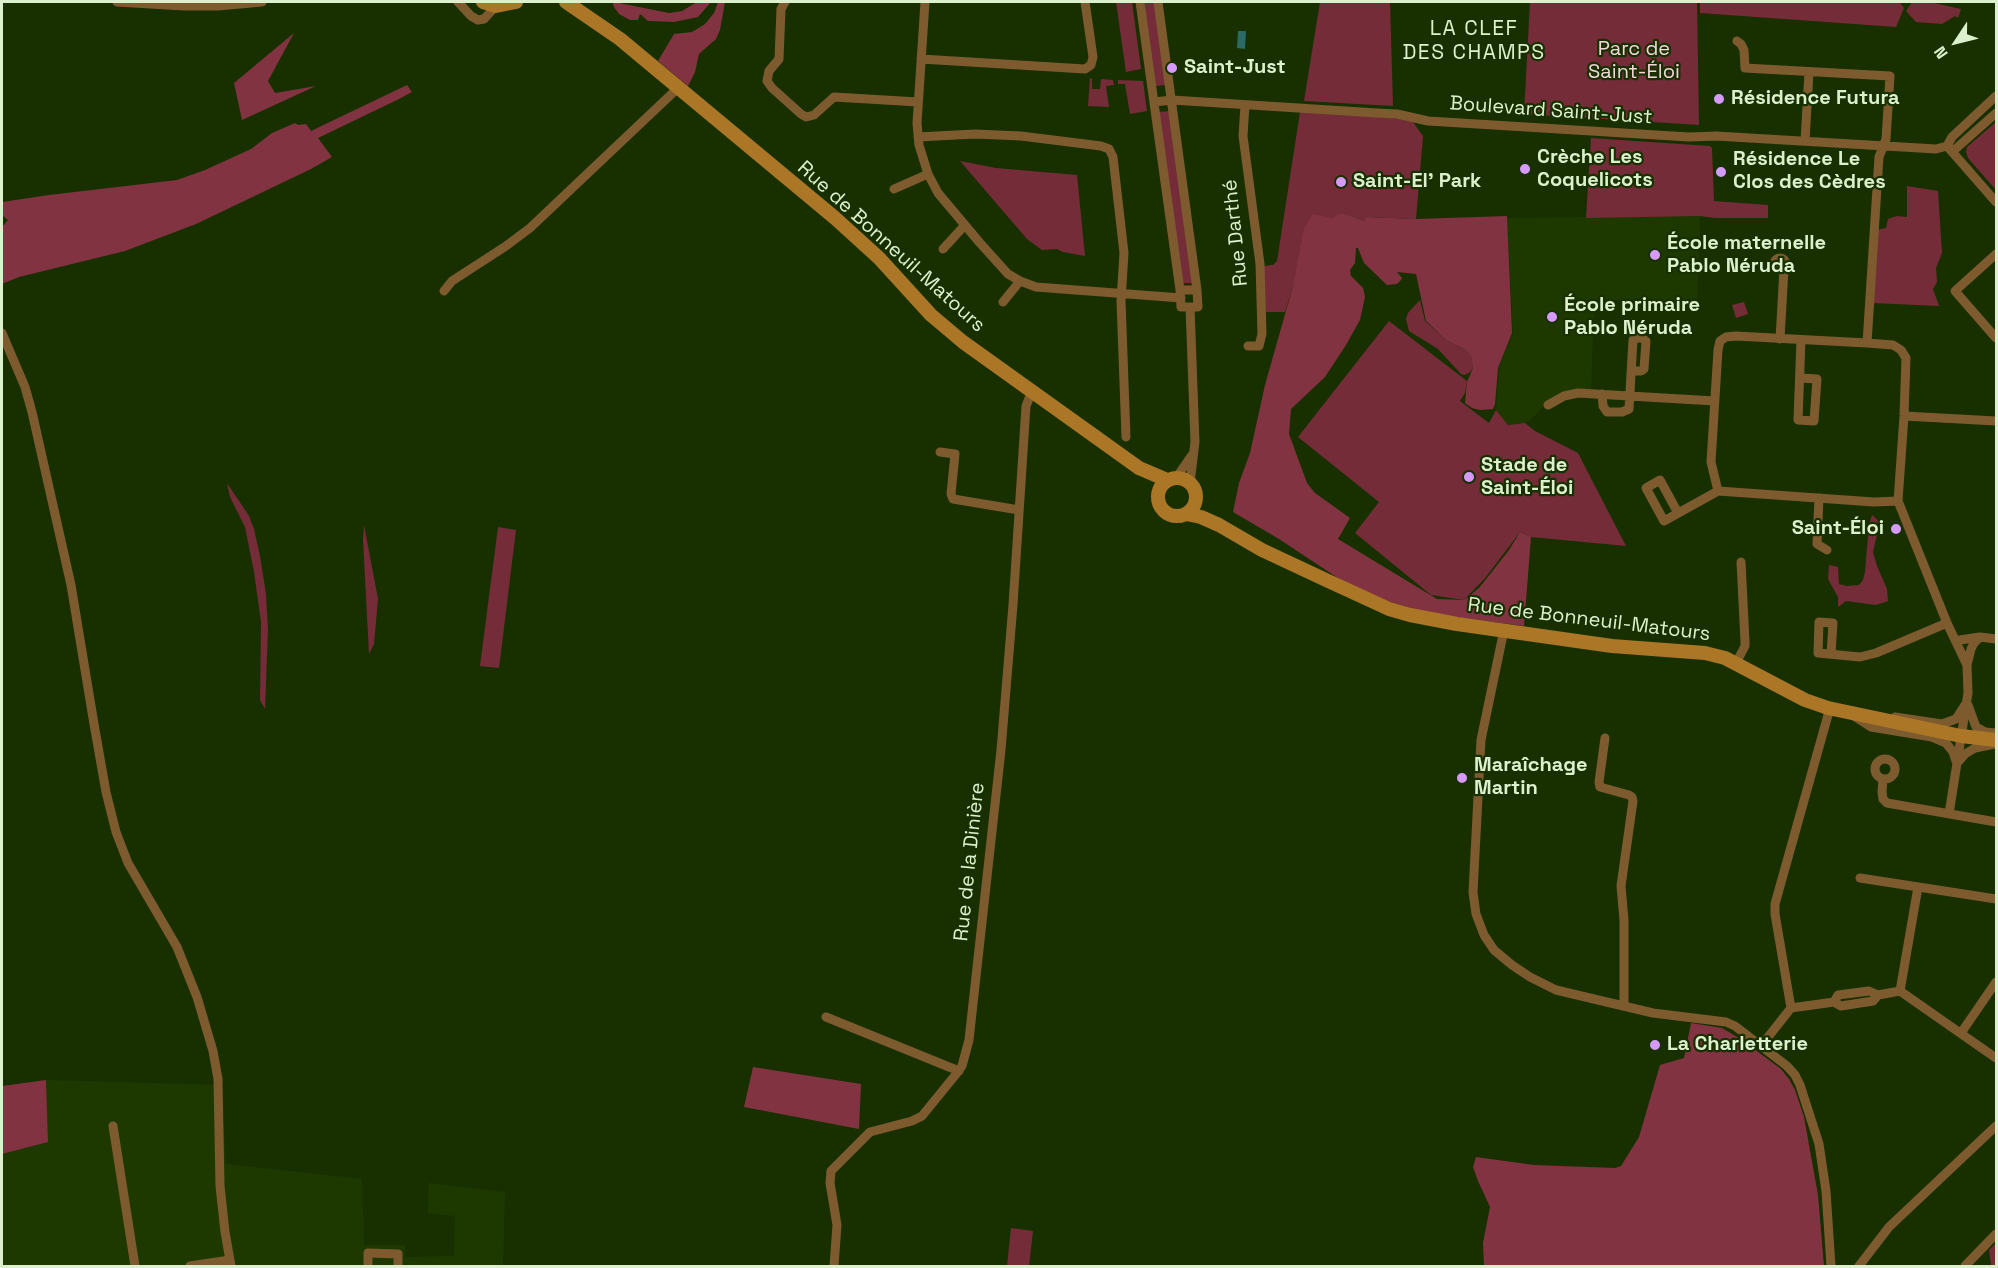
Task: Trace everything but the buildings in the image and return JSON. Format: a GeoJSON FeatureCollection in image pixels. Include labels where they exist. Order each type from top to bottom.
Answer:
{"type":"FeatureCollection","features":[{"type":"Feature","properties":{"kind":"main road"},"geometry":{"type":"LineString","coordinates":[[489,4],[516,2]]}},
{"type":"Feature","properties":{"kind":"main road","name":"Rue de Bonneuil-Matours"},"geometry":{"type":"LineString","coordinates":[[566,2],[620,39],[869,247],[946,328],[1139,468],[1172,479]]}},
{"type":"Feature","properties":{"kind":"main road","name":"Rue de Bonneuil-Matours"},"geometry":{"type":"LineString","coordinates":[[1139,468],[1158,494]]}},
{"type":"Feature","properties":{"kind":"main road"},"geometry":{"type":"LineString","coordinates":[[1172,479],[1184,479],[1190,483],[1196,492],[1192,509],[1186,514],[1175,516],[1166,513],[1159,503],[1158,494],[1161,487],[1172,479]]}},
{"type":"Feature","properties":{"kind":"main road","name":"Rue de Bonneuil-Matours"},"geometry":{"type":"LineString","coordinates":[[1195,501],[1219,525]]}},
{"type":"Feature","properties":{"kind":"main road","name":"Rue de Bonneuil-Matours"},"geometry":{"type":"LineString","coordinates":[[1186,514],[1201,517],[1219,525],[1262,550],[1389,609],[1418,616],[1612,646],[1694,651],[1725,658],[1795,695],[1828,708],[1852,715],[1996,742]]}},
{"type":"Feature","properties":{"kind":"street"},"geometry":{"type":"LineString","coordinates":[[117,2],[218,6],[262,2]]}},
{"type":"Feature","properties":{"kind":"street"},"geometry":{"type":"LineString","coordinates":[[458,2],[478,20],[488,15],[489,4]]}},
{"type":"Feature","properties":{"kind":"street"},"geometry":{"type":"LineString","coordinates":[[785,2],[782,9],[779,59],[769,71],[767,81],[801,114],[806,117],[814,115],[834,97],[918,102]]}},
{"type":"Feature","properties":{"kind":"street"},"geometry":{"type":"LineString","coordinates":[[925,2],[918,102],[918,137],[928,174],[938,193],[999,265],[1020,281],[1047,289],[1122,294],[1180,294],[1197,290]]}},
{"type":"Feature","properties":{"kind":"street"},"geometry":{"type":"LineString","coordinates":[[921,59],[1085,69],[1091,65],[1093,57],[1085,2]]}},
{"type":"Feature","properties":{"kind":"street"},"geometry":{"type":"LineString","coordinates":[[1140,2],[1181,308],[1198,307],[1158,2]]}},
{"type":"Feature","properties":{"kind":"street"},"geometry":{"type":"LineString","coordinates":[[1737,41],[1742,44],[1744,50],[1745,68],[1890,76],[1886,139],[1878,157],[1868,343]]}},
{"type":"Feature","properties":{"kind":"street"},"geometry":{"type":"LineString","coordinates":[[1805,141],[1809,72]]}},
{"type":"Feature","properties":{"kind":"street"},"geometry":{"type":"LineString","coordinates":[[444,291],[452,281],[529,230],[679,87]]}},
{"type":"Feature","properties":{"kind":"street"},"geometry":{"type":"LineString","coordinates":[[1950,149],[1952,138],[1996,99]]}},
{"type":"Feature","properties":{"kind":"street","name":"Boulevard Saint-Just"},"geometry":{"type":"LineString","coordinates":[[1154,102],[1172,100],[1397,114],[1428,121],[1689,137],[1716,136],[1950,149]]}},
{"type":"Feature","properties":{"kind":"street","name":"Rue Darthé"},"geometry":{"type":"LineString","coordinates":[[1245,105],[1243,136],[1260,264],[1262,334],[1259,346],[1248,346]]}},
{"type":"Feature","properties":{"kind":"street"},"geometry":{"type":"LineString","coordinates":[[1950,149],[1996,113]]}},
{"type":"Feature","properties":{"kind":"street"},"geometry":{"type":"LineString","coordinates":[[918,137],[975,134],[1021,136],[1109,149],[1113,157],[1124,256],[1122,294],[1126,437]]}},
{"type":"Feature","properties":{"kind":"street"},"geometry":{"type":"LineString","coordinates":[[1950,149],[1996,202]]}},
{"type":"Feature","properties":{"kind":"street"},"geometry":{"type":"LineString","coordinates":[[894,189],[928,174]]}},
{"type":"Feature","properties":{"kind":"street"},"geometry":{"type":"LineString","coordinates":[[943,249],[965,225]]}},
{"type":"Feature","properties":{"kind":"street"},"geometry":{"type":"LineString","coordinates":[[1996,254],[1955,291],[1996,338]]}},
{"type":"Feature","properties":{"kind":"street"},"geometry":{"type":"LineString","coordinates":[[1780,339],[1784,269]]}},
{"type":"Feature","properties":{"kind":"street"},"geometry":{"type":"LineString","coordinates":[[1003,303],[1020,281]]}},
{"type":"Feature","properties":{"kind":"street"},"geometry":{"type":"LineString","coordinates":[[1190,307],[1194,453],[1190,483]]}},
{"type":"Feature","properties":{"kind":"street"},"geometry":{"type":"LineString","coordinates":[[2,333],[25,387],[34,423],[71,585],[94,724],[116,832],[128,863],[166,926],[188,972],[213,1051],[218,1079],[220,1186],[230,1263],[190,1266]]}},
{"type":"Feature","properties":{"kind":"street"},"geometry":{"type":"LineString","coordinates":[[1718,491],[1711,462],[1720,341],[1726,337],[1736,336],[1893,345],[1901,350],[1906,358],[1898,501],[1947,623],[1967,666],[1969,681],[1949,814]]}},
{"type":"Feature","properties":{"kind":"street"},"geometry":{"type":"LineString","coordinates":[[1800,378],[1816,379],[1814,421],[1798,420],[1801,340]]}},
{"type":"Feature","properties":{"kind":"street"},"geometry":{"type":"LineString","coordinates":[[1602,394],[1603,406],[1606,410],[1622,412],[1629,409],[1632,371]]}},
{"type":"Feature","properties":{"kind":"street","name":"Rue de la Dinière"},"geometry":{"type":"LineString","coordinates":[[834,1266],[837,1225],[830,1183],[831,1171],[870,1132],[912,1122],[922,1116],[959,1071],[969,1040],[1001,750],[1026,406],[1032,391]]}},
{"type":"Feature","properties":{"kind":"street"},"geometry":{"type":"LineString","coordinates":[[1548,405],[1571,394],[1715,401]]}},
{"type":"Feature","properties":{"kind":"street"},"geometry":{"type":"LineString","coordinates":[[1904,416],[1996,421]]}},
{"type":"Feature","properties":{"kind":"street"},"geometry":{"type":"LineString","coordinates":[[940,453],[955,454],[951,494],[953,499],[1019,510]]}},
{"type":"Feature","properties":{"kind":"street"},"geometry":{"type":"LineString","coordinates":[[1172,479],[1194,453]]}},
{"type":"Feature","properties":{"kind":"street"},"geometry":{"type":"LineString","coordinates":[[1678,513],[1660,480],[1646,488],[1664,520],[1678,513],[1718,491],[1875,502],[1898,501]]}},
{"type":"Feature","properties":{"kind":"street"},"geometry":{"type":"LineString","coordinates":[[1819,498],[1817,544],[1827,550]]}},
{"type":"Feature","properties":{"kind":"street"},"geometry":{"type":"LineString","coordinates":[[1736,663],[1745,646],[1741,562]]}},
{"type":"Feature","properties":{"kind":"street"},"geometry":{"type":"LineString","coordinates":[[1831,654],[1860,657],[1876,653],[1947,623]]}},
{"type":"Feature","properties":{"kind":"street"},"geometry":{"type":"LineString","coordinates":[[1504,630],[1481,740],[1473,892],[1478,921],[1484,935],[1494,950],[1512,966],[1556,990],[1653,1013],[1726,1022],[1791,1070],[1800,1085],[1824,1168],[1831,1266]]}},
{"type":"Feature","properties":{"kind":"street"},"geometry":{"type":"LineString","coordinates":[[1957,642],[1980,638],[1996,639]]}},
{"type":"Feature","properties":{"kind":"street"},"geometry":{"type":"LineString","coordinates":[[1967,666],[1971,649],[1980,638]]}},
{"type":"Feature","properties":{"kind":"street"},"geometry":{"type":"LineString","coordinates":[[1878,720],[1898,716],[1942,724],[1956,719],[1967,703]]}},
{"type":"Feature","properties":{"kind":"street"},"geometry":{"type":"LineString","coordinates":[[1967,703],[1976,728],[1996,733]]}},
{"type":"Feature","properties":{"kind":"street"},"geometry":{"type":"LineString","coordinates":[[1791,1008],[1775,904],[1828,715],[1828,708]]}},
{"type":"Feature","properties":{"kind":"street"},"geometry":{"type":"LineString","coordinates":[[1852,715],[1871,727],[1932,737],[1946,743],[1953,752],[1957,764]]}},
{"type":"Feature","properties":{"kind":"street"},"geometry":{"type":"LineString","coordinates":[[1605,738],[1600,787],[1629,795],[1633,801],[1621,886],[1624,920],[1624,1006]]}},
{"type":"Feature","properties":{"kind":"street"},"geometry":{"type":"LineString","coordinates":[[1957,764],[1965,754],[1975,748],[1992,746],[1996,742]]}},
{"type":"Feature","properties":{"kind":"street"},"geometry":{"type":"LineString","coordinates":[[1883,778],[1883,799],[1887,803],[1996,822]]}},
{"type":"Feature","properties":{"kind":"street"},"geometry":{"type":"LineString","coordinates":[[1860,878],[1996,899]]}},
{"type":"Feature","properties":{"kind":"street"},"geometry":{"type":"LineString","coordinates":[[1900,991],[1918,887]]}},
{"type":"Feature","properties":{"kind":"street"},"geometry":{"type":"LineString","coordinates":[[1961,1034],[1996,982]]}},
{"type":"Feature","properties":{"kind":"street"},"geometry":{"type":"LineString","coordinates":[[1761,1046],[1791,1008],[1834,1002],[1838,995],[1869,991],[1878,995],[1900,991],[1996,1058]]}},
{"type":"Feature","properties":{"kind":"street"},"geometry":{"type":"LineString","coordinates":[[826,1017],[959,1071]]}},
{"type":"Feature","properties":{"kind":"street"},"geometry":{"type":"LineString","coordinates":[[113,1126],[135,1266]]}},
{"type":"Feature","properties":{"kind":"street"},"geometry":{"type":"LineString","coordinates":[[1859,1266],[1889,1227],[1996,1126]]}},
{"type":"Feature","properties":{"kind":"street"},"geometry":{"type":"LineString","coordinates":[[1965,1266],[1996,1234]]}},
{"type":"Feature","properties":{"kind":"street"},"geometry":{"type":"LineString","coordinates":[[1830,1247],[1835,1266]]}},
{"type":"Feature","properties":{"kind":"street"},"geometry":{"type":"LineString","coordinates":[[368,1266],[368,1253],[398,1254],[398,1266]]}},
{"type":"Feature","properties":{"kind":"shaded area"},"geometry":{"type":"Polygon","coordinates":[[[614,2],[669,13],[682,11],[697,2],[711,2],[698,17],[674,22],[648,21],[640,14],[638,20],[630,20],[619,14],[614,7],[614,2]]]}},
{"type":"Feature","properties":{"kind":"shaded area"},"geometry":{"type":"Polygon","coordinates":[[[718,2],[725,2],[720,30],[716,39],[699,54],[695,72],[688,86],[658,61],[674,34],[692,32],[705,24],[714,13],[718,2]]]}},
{"type":"Feature","properties":{"kind":"shaded area"},"geometry":{"type":"Polygon","coordinates":[[[294,33],[268,81],[275,93],[316,86],[242,120],[234,83],[294,33]]]}},
{"type":"Feature","properties":{"kind":"shaded area"},"geometry":{"type":"Polygon","coordinates":[[[407,85],[412,92],[318,138],[332,157],[311,169],[196,224],[125,251],[19,277],[2,284],[2,227],[8,220],[2,215],[2,202],[177,180],[251,149],[272,133],[295,123],[306,124],[311,131],[407,85]]]}},
{"type":"Feature","properties":{"kind":"shaded area"},"geometry":{"type":"Polygon","coordinates":[[[1343,213],[1364,221],[1366,217],[1416,219],[1507,216],[1512,333],[1498,368],[1493,409],[1480,410],[1465,403],[1467,382],[1473,368],[1471,356],[1466,350],[1446,340],[1426,321],[1416,274],[1397,272],[1401,280],[1397,284],[1387,285],[1364,263],[1356,248],[1355,263],[1350,270],[1351,276],[1363,288],[1365,297],[1360,320],[1325,377],[1291,409],[1289,434],[1307,483],[1315,493],[1350,518],[1338,539],[1437,599],[1464,600],[1479,588],[1520,532],[1531,537],[1524,626],[1431,614],[1380,599],[1350,586],[1233,512],[1293,286],[1304,228],[1313,214],[1332,218],[1343,213]]]}},
{"type":"Feature","properties":{"kind":"shaded area","name":"École primaire Pablo Néruda"},"geometry":{"type":"Polygon","coordinates":[[[1700,216],[1697,304],[1594,299],[1591,391],[1550,400],[1529,421],[1508,425],[1496,410],[1499,368],[1513,333],[1507,218],[1700,216]]]}},
{"type":"Feature","properties":{"kind":"shaded area"},"geometry":{"type":"Polygon","coordinates":[[[1691,1023],[1722,1028],[1781,1069],[1789,1079],[1804,1117],[1818,1195],[1824,1266],[1484,1266],[1483,1243],[1490,1207],[1473,1167],[1476,1157],[1534,1165],[1615,1168],[1621,1166],[1639,1137],[1660,1065],[1684,1058],[1691,1023]]]}},
{"type":"Feature","properties":{"kind":"shaded area"},"geometry":{"type":"Polygon","coordinates":[[[753,1067],[861,1084],[859,1129],[744,1107],[753,1067]]]}},
{"type":"Feature","properties":{"kind":"shaded area"},"geometry":{"type":"Polygon","coordinates":[[[46,1080],[221,1085],[226,1164],[362,1179],[364,1245],[405,1245],[405,1257],[454,1256],[455,1216],[428,1213],[429,1183],[505,1192],[503,1266],[2,1266],[2,1154],[48,1142],[46,1080]]]}},
{"type":"Feature","properties":{"kind":"shaded area"},"geometry":{"type":"Polygon","coordinates":[[[46,1080],[48,1142],[2,1154],[2,1086],[46,1080]]]}},
{"type":"Feature","properties":{"kind":"green space"},"geometry":{"type":"Polygon","coordinates":[[[1116,2],[1132,2],[1141,69],[1126,72],[1116,2]]]}},
{"type":"Feature","properties":{"kind":"green space"},"geometry":{"type":"Polygon","coordinates":[[[1144,2],[1156,2],[1167,85],[1155,86],[1144,2]]]}},
{"type":"Feature","properties":{"kind":"green space"},"geometry":{"type":"Polygon","coordinates":[[[1320,2],[1390,2],[1393,106],[1304,101],[1320,2]]]}},
{"type":"Feature","properties":{"kind":"green space","name":"Parc de Saint-Éloi"},"geometry":{"type":"Polygon","coordinates":[[[1530,2],[1697,2],[1699,125],[1524,114],[1530,2]]]}},
{"type":"Feature","properties":{"kind":"green space"},"geometry":{"type":"Polygon","coordinates":[[[1700,2],[1901,2],[1904,8],[1896,27],[1700,13],[1700,2]]]}},
{"type":"Feature","properties":{"kind":"green space"},"geometry":{"type":"Polygon","coordinates":[[[1912,2],[1930,2],[1961,9],[1958,18],[1955,16],[1942,24],[1916,22],[1906,11],[1912,2]]]}},
{"type":"Feature","properties":{"kind":"green space"},"geometry":{"type":"Polygon","coordinates":[[[1090,78],[1092,89],[1100,89],[1101,79],[1113,80],[1114,85],[1106,86],[1109,107],[1088,106],[1090,78]]]}},
{"type":"Feature","properties":{"kind":"green space"},"geometry":{"type":"Polygon","coordinates":[[[1118,80],[1143,81],[1147,111],[1130,114],[1125,84],[1118,84],[1118,80]]]}},
{"type":"Feature","properties":{"kind":"green space"},"geometry":{"type":"Polygon","coordinates":[[[1170,111],[1192,283],[1183,283],[1158,112],[1170,111]]]}},
{"type":"Feature","properties":{"kind":"green space"},"geometry":{"type":"Polygon","coordinates":[[[1300,112],[1395,118],[1413,122],[1423,136],[1416,219],[1366,217],[1364,221],[1343,213],[1293,286],[1285,312],[1265,312],[1263,266],[1273,265],[1277,261],[1300,112]]]}},
{"type":"Feature","properties":{"kind":"green space"},"geometry":{"type":"Polygon","coordinates":[[[1996,122],[1996,190],[1968,158],[1966,152],[1967,147],[1996,122]]]}},
{"type":"Feature","properties":{"kind":"green space"},"geometry":{"type":"Polygon","coordinates":[[[1591,138],[1710,146],[1712,148],[1714,201],[1768,205],[1768,218],[1700,216],[1586,218],[1591,138]]]}},
{"type":"Feature","properties":{"kind":"green space"},"geometry":{"type":"Polygon","coordinates":[[[960,161],[996,168],[1077,175],[1085,256],[1057,249],[1042,250],[1027,239],[960,161]]]}},
{"type":"Feature","properties":{"kind":"green space"},"geometry":{"type":"Polygon","coordinates":[[[1907,186],[1938,191],[1942,253],[1936,268],[1937,282],[1933,289],[1939,306],[1873,303],[1876,230],[1886,228],[1888,219],[1897,216],[1907,217],[1907,186]]]}},
{"type":"Feature","properties":{"kind":"green space"},"geometry":{"type":"Polygon","coordinates":[[[1420,300],[1425,321],[1446,340],[1466,350],[1471,356],[1473,368],[1470,372],[1465,375],[1461,374],[1438,349],[1409,331],[1406,319],[1408,313],[1420,300]]]}},
{"type":"Feature","properties":{"kind":"green space"},"geometry":{"type":"Polygon","coordinates":[[[1744,302],[1748,314],[1736,318],[1732,305],[1744,302]]]}},
{"type":"Feature","properties":{"kind":"green space","name":"Stade de Saint-Éloi"},"geometry":{"type":"Polygon","coordinates":[[[1389,321],[1467,381],[1465,393],[1460,401],[1489,423],[1496,410],[1508,425],[1525,423],[1535,431],[1578,453],[1626,546],[1531,537],[1520,532],[1486,577],[1464,600],[1431,595],[1355,533],[1379,502],[1298,437],[1389,321]]]}},
{"type":"Feature","properties":{"kind":"green space"},"geometry":{"type":"Polygon","coordinates":[[[227,483],[249,516],[260,556],[266,594],[268,630],[265,709],[260,700],[261,622],[254,572],[245,527],[230,497],[227,483]]]}},
{"type":"Feature","properties":{"kind":"green space"},"geometry":{"type":"Polygon","coordinates":[[[1872,515],[1880,522],[1873,552],[1887,589],[1888,601],[1876,605],[1846,601],[1838,607],[1838,597],[1828,579],[1829,565],[1838,567],[1839,584],[1859,585],[1865,572],[1872,515]]]}},
{"type":"Feature","properties":{"kind":"green space"},"geometry":{"type":"Polygon","coordinates":[[[364,525],[378,599],[374,644],[369,654],[363,540],[364,525]]]}},
{"type":"Feature","properties":{"kind":"green space"},"geometry":{"type":"Polygon","coordinates":[[[498,527],[516,530],[499,668],[480,666],[498,527]]]}},
{"type":"Feature","properties":{"kind":"green space"},"geometry":{"type":"Polygon","coordinates":[[[1011,1228],[1033,1231],[1029,1266],[1007,1266],[1011,1228]]]}},
{"type":"Feature","properties":{"kind":"green space"},"geometry":{"type":"Polygon","coordinates":[[[1996,1243],[1996,1266],[1991,1266],[1989,1250],[1996,1243]]]}},
{"type":"Feature","properties":{"kind":"water"},"geometry":{"type":"Polygon","coordinates":[[[1238,31],[1246,31],[1245,49],[1237,48],[1238,31]]]}},
{"type":"Feature","properties":{"kind":"place","name":"Saint-Just"},"geometry":{"type":"Point","coordinates":[1172,68]}},
{"type":"Feature","properties":{"kind":"place","name":"Résidence Futura"},"geometry":{"type":"Point","coordinates":[1719,99]}},
{"type":"Feature","properties":{"kind":"place","name":"Crèche Les Coquelicots"},"geometry":{"type":"Point","coordinates":[1525,169]}},
{"type":"Feature","properties":{"kind":"place","name":"Résidence Le Clos des Cèdres"},"geometry":{"type":"Point","coordinates":[1721,172]}},
{"type":"Feature","properties":{"kind":"place","name":"Saint-El' Park"},"geometry":{"type":"Point","coordinates":[1341,182]}},
{"type":"Feature","properties":{"kind":"place","name":"École maternelle Pablo Néruda"},"geometry":{"type":"Point","coordinates":[1655,255]}},
{"type":"Feature","properties":{"kind":"place","name":"École primaire Pablo Néruda"},"geometry":{"type":"Point","coordinates":[1552,317]}},
{"type":"Feature","properties":{"kind":"place","name":"Stade de Saint-Éloi"},"geometry":{"type":"Point","coordinates":[1469,477]}},
{"type":"Feature","properties":{"kind":"place","name":"Saint-Éloi"},"geometry":{"type":"Point","coordinates":[1896,529]}},
{"type":"Feature","properties":{"kind":"place","name":"Maraîchage Martin"},"geometry":{"type":"Point","coordinates":[1462,778]}},
{"type":"Feature","properties":{"kind":"place","name":"La Charletterie"},"geometry":{"type":"Point","coordinates":[1655,1045]}},
{"type":"Feature","properties":{"kind":"district","name":"LA CLEF DES CHAMPS"},"geometry":{"type":"Point","coordinates":[1474,41]}}]}
